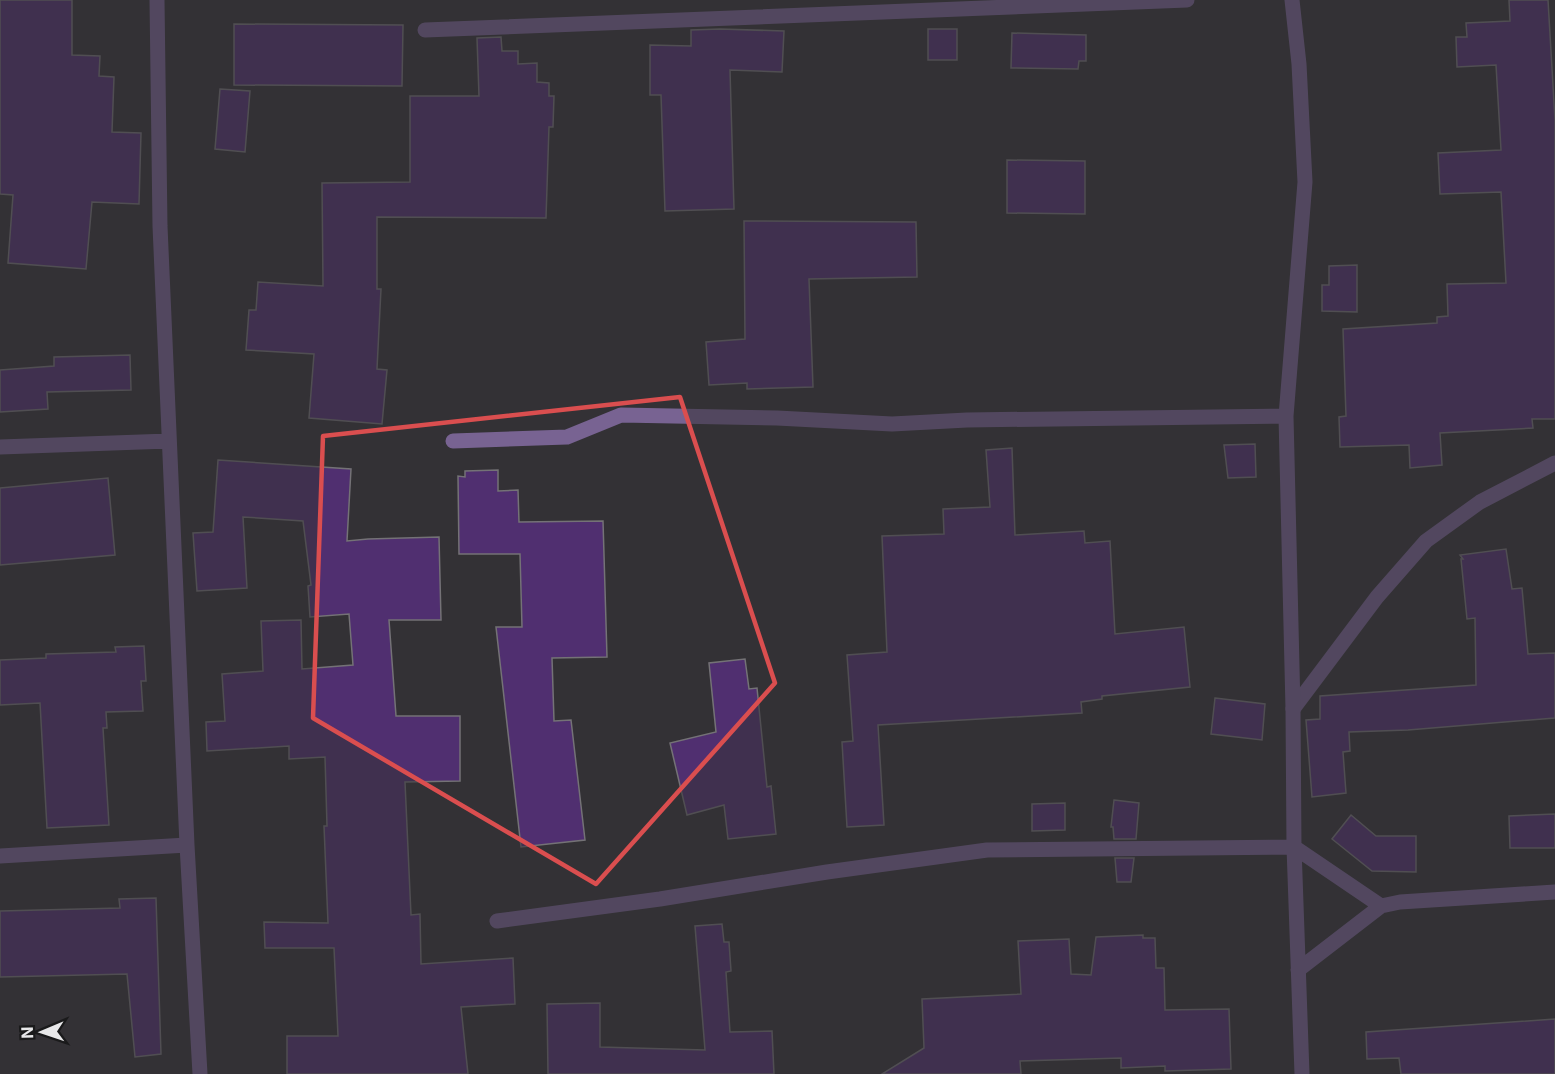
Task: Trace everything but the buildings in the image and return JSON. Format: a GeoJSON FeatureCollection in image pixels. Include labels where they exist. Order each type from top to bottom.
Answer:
{"type":"FeatureCollection","features":[{"type":"Feature","properties":{"kind":"street"},"geometry":{"type":"LineString","coordinates":[[157,0],[160,226],[187,845],[200,1074]]}},
{"type":"Feature","properties":{"kind":"street"},"geometry":{"type":"LineString","coordinates":[[425,30],[1187,0]]}},
{"type":"Feature","properties":{"kind":"street"},"geometry":{"type":"LineString","coordinates":[[1292,0],[1299,64],[1305,182],[1286,416],[1294,847],[1302,1074]]}},
{"type":"Feature","properties":{"kind":"street"},"geometry":{"type":"LineString","coordinates":[[453,441],[567,437],[621,415],[777,418],[891,424],[967,420],[1286,416]]}},
{"type":"Feature","properties":{"kind":"street"},"geometry":{"type":"LineString","coordinates":[[0,447],[170,441]]}},
{"type":"Feature","properties":{"kind":"street"},"geometry":{"type":"LineString","coordinates":[[1293,710],[1377,597],[1426,541],[1480,502],[1555,462]]}},
{"type":"Feature","properties":{"kind":"street"},"geometry":{"type":"LineString","coordinates":[[0,856],[187,845]]}},
{"type":"Feature","properties":{"kind":"street"},"geometry":{"type":"LineString","coordinates":[[497,921],[987,850],[1294,847],[1381,906]]}},
{"type":"Feature","properties":{"kind":"street"},"geometry":{"type":"LineString","coordinates":[[1298,970],[1381,906],[1400,902],[1555,892]]}},
{"type":"Feature","properties":{"kind":"highlighted area"},"geometry":{"type":"Polygon","coordinates":[[[680,397],[775,683],[596,884],[313,718],[323,436],[680,397]]]}}]}
